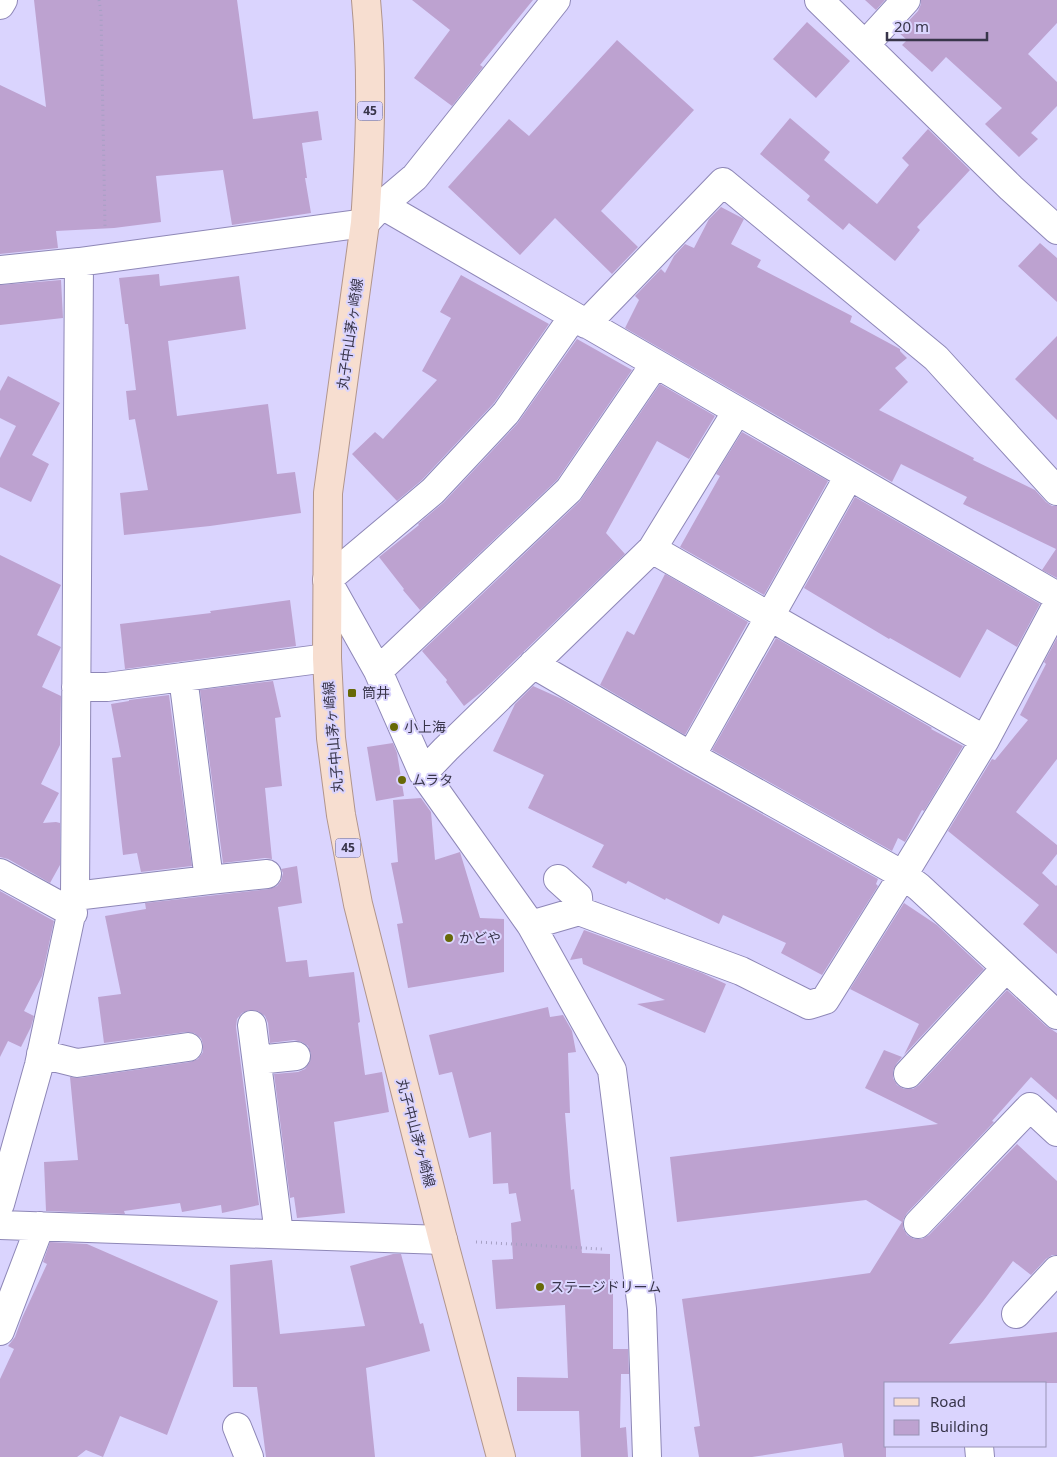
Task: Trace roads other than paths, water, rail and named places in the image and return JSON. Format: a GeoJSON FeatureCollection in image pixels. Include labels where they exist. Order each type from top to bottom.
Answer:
{"type":"FeatureCollection","features":[{"type":"Feature","properties":{"kind":"main road","name":"丸子中山茅ヶ崎線"},"geometry":{"type":"LineString","coordinates":[[366,0],[371,78],[368,179],[373,214],[328,493],[327,658],[331,738],[341,815],[358,904],[443,1240],[501,1457]]}},
{"type":"Feature","properties":{"kind":"street"},"geometry":{"type":"LineString","coordinates":[[0,5],[3,0]]}},
{"type":"Feature","properties":{"kind":"street"},"geometry":{"type":"LineString","coordinates":[[0,270],[92,260],[373,214],[415,177],[556,0]]}},
{"type":"Feature","properties":{"kind":"street"},"geometry":{"type":"LineString","coordinates":[[818,0],[1011,188],[1057,230]]}},
{"type":"Feature","properties":{"kind":"street"},"geometry":{"type":"LineString","coordinates":[[865,45],[906,0]]}},
{"type":"Feature","properties":{"kind":"street"},"geometry":{"type":"LineString","coordinates":[[647,1457],[642,1309],[612,1070],[531,925],[424,773],[378,671],[327,580],[433,491],[506,413],[579,320],[723,182],[936,358],[1057,491]]}},
{"type":"Feature","properties":{"kind":"street"},"geometry":{"type":"LineString","coordinates":[[373,214],[579,320],[1057,596]]}},
{"type":"Feature","properties":{"kind":"street"},"geometry":{"type":"LineString","coordinates":[[0,1330],[13,1221],[46,1055],[85,899],[90,687],[92,260]]}},
{"type":"Feature","properties":{"kind":"street"},"geometry":{"type":"LineString","coordinates":[[378,671],[569,490],[655,364]]}},
{"type":"Feature","properties":{"kind":"street"},"geometry":{"type":"LineString","coordinates":[[424,773],[652,549],[737,411]]}},
{"type":"Feature","properties":{"kind":"street"},"geometry":{"type":"LineString","coordinates":[[690,756],[849,476]]}},
{"type":"Feature","properties":{"kind":"street"},"geometry":{"type":"LineString","coordinates":[[652,549],[985,740]]}},
{"type":"Feature","properties":{"kind":"street"},"geometry":{"type":"LineString","coordinates":[[531,925],[580,911],[742,971],[809,1005],[825,1000],[904,875],[985,740],[1057,605]]}},
{"type":"Feature","properties":{"kind":"street"},"geometry":{"type":"LineString","coordinates":[[90,687],[327,658]]}},
{"type":"Feature","properties":{"kind":"street"},"geometry":{"type":"LineString","coordinates":[[533,664],[690,756],[904,875],[1057,1015]]}},
{"type":"Feature","properties":{"kind":"street"},"geometry":{"type":"LineString","coordinates":[[183,677],[209,880]]}},
{"type":"Feature","properties":{"kind":"street"},"geometry":{"type":"LineString","coordinates":[[0,873],[85,899],[209,880],[267,874]]}},
{"type":"Feature","properties":{"kind":"street"},"geometry":{"type":"LineString","coordinates":[[558,879],[578,897],[580,911]]}},
{"type":"Feature","properties":{"kind":"street"},"geometry":{"type":"LineString","coordinates":[[908,1074],[1006,968]]}},
{"type":"Feature","properties":{"kind":"street"},"geometry":{"type":"LineString","coordinates":[[252,1025],[279,1234]]}},
{"type":"Feature","properties":{"kind":"street"},"geometry":{"type":"LineString","coordinates":[[46,1055],[77,1062],[188,1047]]}},
{"type":"Feature","properties":{"kind":"street"},"geometry":{"type":"LineString","coordinates":[[257,1060],[296,1056]]}},
{"type":"Feature","properties":{"kind":"street"},"geometry":{"type":"LineString","coordinates":[[918,1224],[1030,1107],[1057,1132]]}},
{"type":"Feature","properties":{"kind":"street"},"geometry":{"type":"LineString","coordinates":[[13,1221],[443,1240]]}},
{"type":"Feature","properties":{"kind":"street"},"geometry":{"type":"LineString","coordinates":[[1016,1314],[1057,1270]]}},
{"type":"Feature","properties":{"kind":"street"},"geometry":{"type":"LineString","coordinates":[[237,1427],[249,1457]]}},
{"type":"Feature","properties":{"kind":"place","name":"筒井"},"geometry":{"type":"Point","coordinates":[352,693]}},
{"type":"Feature","properties":{"kind":"place","name":"小上海"},"geometry":{"type":"Point","coordinates":[394,727]}},
{"type":"Feature","properties":{"kind":"place","name":"ムラタ"},"geometry":{"type":"Point","coordinates":[402,780]}},
{"type":"Feature","properties":{"kind":"place","name":"かどや"},"geometry":{"type":"Point","coordinates":[449,938]}},
{"type":"Feature","properties":{"kind":"place","name":"ステージドリーム"},"geometry":{"type":"Point","coordinates":[540,1287]}}]}
